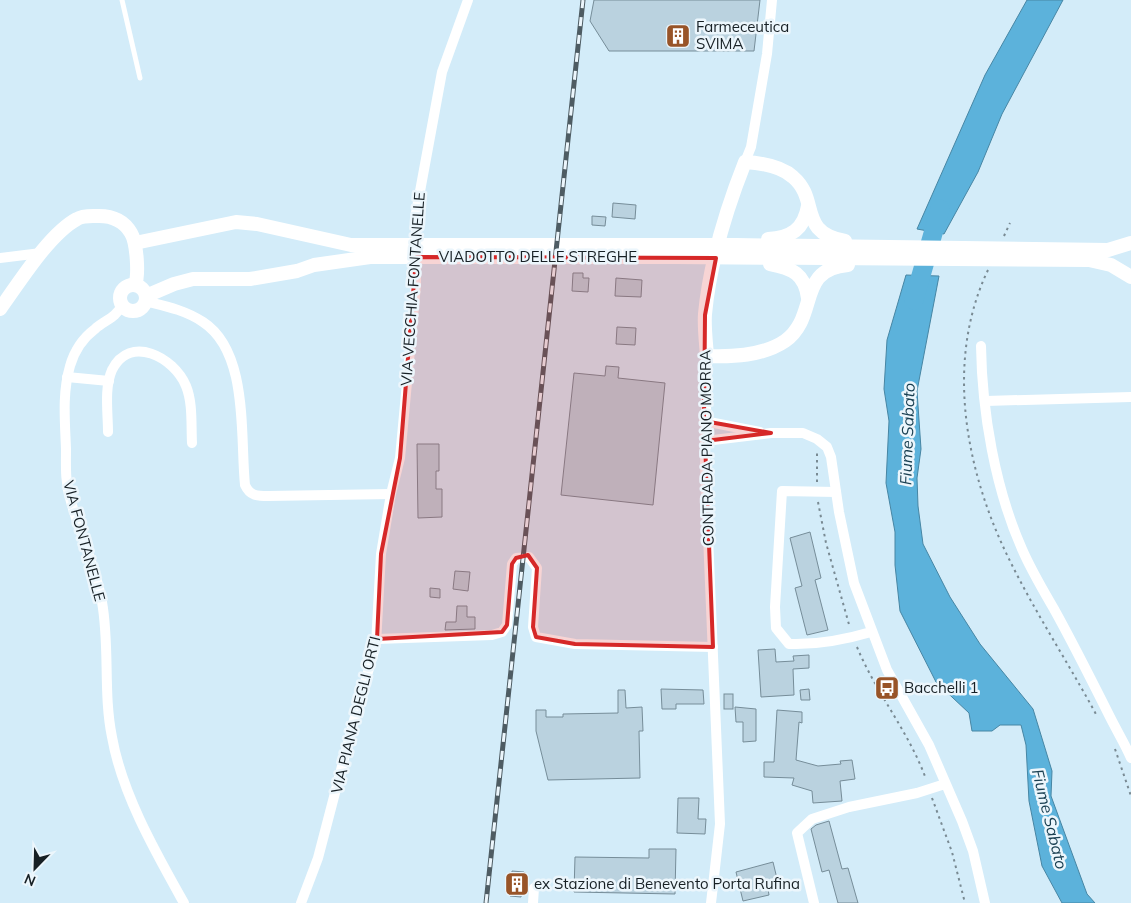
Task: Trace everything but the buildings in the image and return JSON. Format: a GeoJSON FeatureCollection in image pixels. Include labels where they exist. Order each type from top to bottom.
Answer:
{"type":"FeatureCollection","features":[{"type":"Feature","properties":{"kind":"main road"},"geometry":{"type":"LineString","coordinates":[[745,162],[778,168],[793,176],[803,190],[808,214],[816,228],[832,238],[901,246]]}},
{"type":"Feature","properties":{"kind":"main road","name":"CONTRADA PIANO MORRA"},"geometry":{"type":"LineString","coordinates":[[707,356],[705,315],[710,282],[727,208],[745,162]]}},
{"type":"Feature","properties":{"kind":"main road"},"geometry":{"type":"LineString","coordinates":[[703,245],[737,240],[781,238],[799,228],[808,214]]}},
{"type":"Feature","properties":{"kind":"main road"},"geometry":{"type":"LineString","coordinates":[[0,309],[42,253],[77,218],[90,216],[109,216],[123,224],[132,234],[135,243],[137,280],[135,285],[142,289],[146,299],[141,308],[133,311],[122,305]]}},
{"type":"Feature","properties":{"kind":"main road"},"geometry":{"type":"LineString","coordinates":[[135,243],[236,222],[257,224],[351,245],[901,246],[1035,254],[1101,262],[1131,277]]}},
{"type":"Feature","properties":{"kind":"main road"},"geometry":{"type":"LineString","coordinates":[[722,258],[893,259],[1035,254],[1108,250],[1131,243]]}},
{"type":"Feature","properties":{"kind":"main road","name":"VIADOTTO DELLE STREGHE"},"geometry":{"type":"LineString","coordinates":[[146,299],[174,284],[193,279],[269,277],[314,265],[354,259],[433,257],[722,258]]}},
{"type":"Feature","properties":{"kind":"main road"},"geometry":{"type":"LineString","coordinates":[[722,258],[782,266],[795,270],[802,277],[809,292]]}},
{"type":"Feature","properties":{"kind":"main road"},"geometry":{"type":"LineString","coordinates":[[707,356],[726,357],[754,353],[785,341],[797,328],[806,313],[809,292],[816,280],[826,269],[893,259]]}},
{"type":"Feature","properties":{"kind":"main road","name":"VIA FONTANELLE"},"geometry":{"type":"LineString","coordinates":[[122,305],[120,297],[123,289],[135,285]]}},
{"type":"Feature","properties":{"kind":"street","name":"VIA VECCHIA FONTANELLE"},"geometry":{"type":"LineString","coordinates":[[391,494],[400,458],[416,286],[416,213],[442,72],[468,0]]}},
{"type":"Feature","properties":{"kind":"street","name":"CONTRADA PIANO MORRA"},"geometry":{"type":"LineString","coordinates":[[745,162],[751,147],[767,54],[772,0]]}},
{"type":"Feature","properties":{"kind":"street"},"geometry":{"type":"LineString","coordinates":[[0,258],[42,253]]}},
{"type":"Feature","properties":{"kind":"street"},"geometry":{"type":"LineString","coordinates":[[146,299],[188,313],[204,322],[226,348],[236,376],[245,485],[249,492],[256,496],[391,494]]}},
{"type":"Feature","properties":{"kind":"street","name":"VIA FONTANELLE"},"geometry":{"type":"LineString","coordinates":[[122,305],[118,315],[95,329],[82,342],[70,364],[64,413],[66,483],[102,601],[107,646],[106,693],[112,737],[118,760],[146,833],[184,903]]}},
{"type":"Feature","properties":{"kind":"street"},"geometry":{"type":"LineString","coordinates":[[981,346],[981,384],[986,401],[988,429],[999,484],[1022,550],[1081,657],[1131,758]]}},
{"type":"Feature","properties":{"kind":"street"},"geometry":{"type":"LineString","coordinates":[[108,432],[109,381],[119,361],[131,352],[143,351],[160,357],[170,363],[178,372],[190,395],[192,443]]}},
{"type":"Feature","properties":{"kind":"street","name":"CONTRADA PIANO MORRA"},"geometry":{"type":"LineString","coordinates":[[707,356],[704,441],[720,824],[711,903]]}},
{"type":"Feature","properties":{"kind":"street"},"geometry":{"type":"LineString","coordinates":[[67,377],[109,381]]}},
{"type":"Feature","properties":{"kind":"street"},"geometry":{"type":"LineString","coordinates":[[986,401],[1131,397]]}},
{"type":"Feature","properties":{"kind":"street"},"geometry":{"type":"LineString","coordinates":[[704,421],[771,434]]}},
{"type":"Feature","properties":{"kind":"street"},"geometry":{"type":"LineString","coordinates":[[704,441],[771,434],[803,433],[818,439],[827,447],[831,457],[854,583],[871,632],[888,670],[929,745],[973,851],[985,903]]}},
{"type":"Feature","properties":{"kind":"street"},"geometry":{"type":"LineString","coordinates":[[836,492],[782,491],[775,607],[776,628],[789,644],[807,645],[846,639],[871,632]]}},
{"type":"Feature","properties":{"kind":"street","name":"VIA PIANA DEGLI ORTI"},"geometry":{"type":"LineString","coordinates":[[301,903],[318,858],[377,639],[381,554],[391,494]]}},
{"type":"Feature","properties":{"kind":"street"},"geometry":{"type":"LineString","coordinates":[[377,639],[492,635],[502,632],[507,625],[512,564],[516,558],[524,556],[529,557],[537,568],[533,627],[536,637],[575,644],[713,646]]}},
{"type":"Feature","properties":{"kind":"street"},"geometry":{"type":"LineString","coordinates":[[814,903],[797,833],[804,825],[812,819],[849,807],[918,793],[945,784]]}},
{"type":"Feature","properties":{"kind":"street"},"geometry":{"type":"LineString","coordinates":[[533,903],[534,888]]}},
{"type":"Feature","properties":{"kind":"lane"},"geometry":{"type":"LineString","coordinates":[[122,0],[140,78]]}},
{"type":"Feature","properties":{"kind":"path"},"geometry":{"type":"LineString","coordinates":[[1002,240],[1010,223]]}},
{"type":"Feature","properties":{"kind":"path"},"geometry":{"type":"LineString","coordinates":[[989,266],[977,292],[966,342],[964,392],[970,446],[983,493],[1010,561],[1099,720]]}},
{"type":"Feature","properties":{"kind":"path"},"geometry":{"type":"LineString","coordinates":[[1114,746],[1131,796]]}},
{"type":"Feature","properties":{"kind":"highlighted area"},"geometry":{"type":"Polygon","coordinates":[[[416,257],[716,258],[705,315],[704,421],[771,433],[705,441],[713,647],[575,644],[536,637],[533,627],[537,568],[528,555],[516,558],[512,564],[507,625],[502,632],[377,639],[381,554],[400,458],[416,257]]]}},
{"type":"Feature","properties":{"kind":"water"},"geometry":{"type":"Polygon","coordinates":[[[1027,0],[1063,0],[1002,114],[978,172],[944,234],[917,229],[985,75],[1027,0]]]}},
{"type":"Feature","properties":{"kind":"water"},"geometry":{"type":"Polygon","coordinates":[[[906,275],[939,276],[917,391],[921,449],[917,478],[918,506],[923,544],[950,597],[980,644],[1033,709],[1052,771],[1051,796],[1087,894],[1095,903],[1062,903],[1042,866],[1029,801],[1026,745],[1021,725],[1000,725],[992,731],[972,731],[969,713],[936,682],[900,611],[895,565],[895,532],[886,483],[889,421],[884,389],[887,340],[906,275]]]}},
{"type":"Feature","properties":{"kind":"waterway","name":"Fiume Sabato"},"geometry":{"type":"LineString","coordinates":[[914,300],[940,209]]}},
{"type":"Feature","properties":{"kind":"railway"},"geometry":{"type":"LineString","coordinates":[[486,903],[583,0]]}},
{"type":"Feature","properties":{"kind":"place","name":"Farmeceutica SVIMA"},"geometry":{"type":"Point","coordinates":[678,36]}},
{"type":"Feature","properties":{"kind":"place","name":"Bacchelli 1"},"geometry":{"type":"Point","coordinates":[887,688]}},
{"type":"Feature","properties":{"kind":"place","name":"ex Stazione di Benevento Porta Rufina"},"geometry":{"type":"Point","coordinates":[517,884]}}]}
